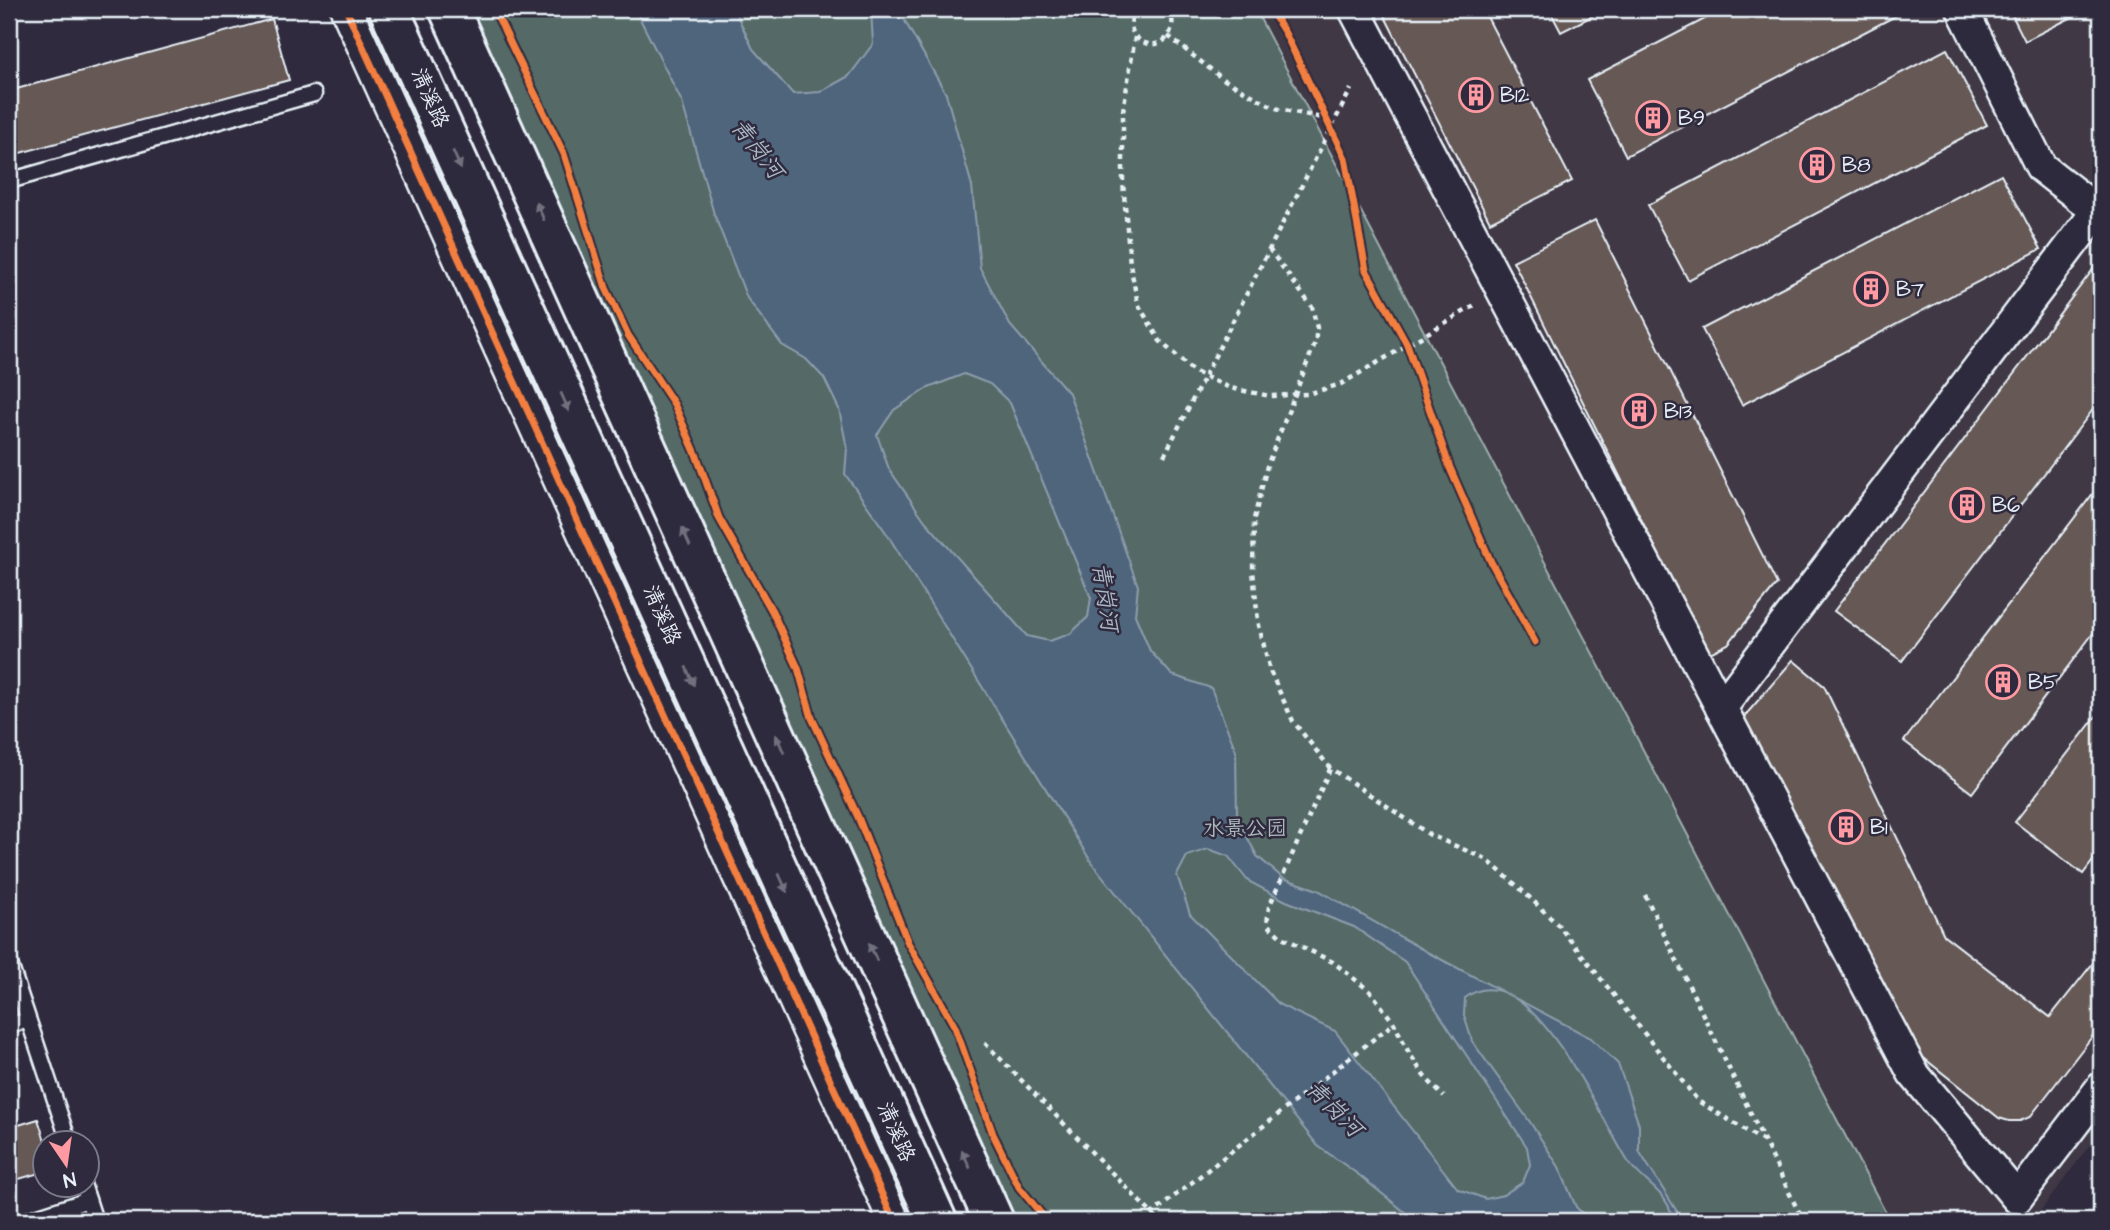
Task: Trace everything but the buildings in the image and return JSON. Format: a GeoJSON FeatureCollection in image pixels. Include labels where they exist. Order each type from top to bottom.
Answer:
{"type":"FeatureCollection","features":[{"type":"Feature","properties":{"kind":"main road","name":"清溪路"},"geometry":{"type":"LineString","coordinates":[[389,9],[937,1221]]}},
{"type":"Feature","properties":{"kind":"main road"},"geometry":{"type":"LineString","coordinates":[[449,9],[994,1221]]}},
{"type":"Feature","properties":{"kind":"main road"},"geometry":{"type":"LineString","coordinates":[[513,284],[563,262]]}},
{"type":"Feature","properties":{"kind":"street"},"geometry":{"type":"LineString","coordinates":[[346,9],[894,1221]]}},
{"type":"Feature","properties":{"kind":"street"},"geometry":{"type":"LineString","coordinates":[[1354,9],[1913,1073],[2017,1198],[2101,1088]]}},
{"type":"Feature","properties":{"kind":"street"},"geometry":{"type":"LineString","coordinates":[[1721,708],[2100,210],[2041,167],[1962,9]]}},
{"type":"Feature","properties":{"kind":"lane"},"geometry":{"type":"LineString","coordinates":[[9,181],[314,94]]}},
{"type":"Feature","properties":{"kind":"lane"},"geometry":{"type":"LineString","coordinates":[[9,961],[64,1128]]}},
{"type":"Feature","properties":{"kind":"lane"},"geometry":{"type":"LineString","coordinates":[[9,1026],[28,1020]]}},
{"type":"Feature","properties":{"kind":"lane"},"geometry":{"type":"LineString","coordinates":[[23,1221],[88,1200],[95,1221]]}},
{"type":"Feature","properties":{"kind":"path"},"geometry":{"type":"LineString","coordinates":[[1135,37],[1147,44],[1154,44],[1160,43],[1168,36],[1173,26],[1167,9]]}},
{"type":"Feature","properties":{"kind":"path"},"geometry":{"type":"LineString","coordinates":[[1134,10],[1131,24],[1135,37],[1123,110],[1123,182],[1130,264],[1138,304],[1160,341],[1193,371],[1230,388],[1270,397],[1308,394],[1340,384],[1502,290]]}},
{"type":"Feature","properties":{"kind":"path"},"geometry":{"type":"LineString","coordinates":[[1168,36],[1223,79],[1275,108],[1326,119]]}},
{"type":"Feature","properties":{"kind":"path"},"geometry":{"type":"LineString","coordinates":[[1164,456],[1351,89]]}},
{"type":"Feature","properties":{"kind":"path"},"geometry":{"type":"LineString","coordinates":[[1321,107],[1336,138]]}},
{"type":"Feature","properties":{"kind":"path"},"geometry":{"type":"LineString","coordinates":[[1269,249],[1312,307],[1317,328],[1315,343],[1267,466],[1254,519],[1253,570],[1258,621],[1270,671],[1293,721],[1330,768],[1430,835],[1486,859],[1559,926],[1698,1101],[1765,1142]]}},
{"type":"Feature","properties":{"kind":"path"},"geometry":{"type":"LineString","coordinates":[[1401,334],[1411,357]]}},
{"type":"Feature","properties":{"kind":"path"},"geometry":{"type":"LineString","coordinates":[[1330,768],[1269,907],[1266,924],[1280,936],[1333,962],[1371,992],[1394,1023],[1424,1076],[1444,1097]]}},
{"type":"Feature","properties":{"kind":"path"},"geometry":{"type":"LineString","coordinates":[[1645,895],[1803,1221]]}},
{"type":"Feature","properties":{"kind":"path"},"geometry":{"type":"LineString","coordinates":[[1143,1221],[1394,1023]]}},
{"type":"Feature","properties":{"kind":"path"},"geometry":{"type":"LineString","coordinates":[[985,1043],[1159,1221]]}},
{"type":"Feature","properties":{"kind":"shaded area"},"geometry":{"type":"Polygon","coordinates":[[[1255,9],[2101,9],[2101,1130],[2033,1221],[1890,1221],[1255,9]]]}},
{"type":"Feature","properties":{"kind":"green space","name":"水景公园"},"geometry":{"type":"Polygon","coordinates":[[[449,9],[1255,9],[1890,1221],[994,1221],[449,9]]]}},
{"type":"Feature","properties":{"kind":"water","name":"青岗河"},"geometry":{"type":"Polygon","coordinates":[[[635,9],[734,9],[753,49],[793,94],[820,92],[849,76],[873,44],[871,9],[901,9],[906,23],[946,94],[972,186],[980,268],[1010,325],[1069,393],[1138,586],[1135,615],[1150,651],[1172,675],[1211,688],[1236,751],[1237,817],[1257,856],[1283,878],[1318,890],[1511,996],[1489,989],[1465,998],[1464,1015],[1472,1041],[1530,1122],[1559,1167],[1576,1207],[1590,1221],[1416,1221],[1318,1146],[1092,863],[887,534],[845,474],[847,448],[839,409],[824,378],[806,359],[782,345],[747,298],[714,214],[682,102],[635,9]],[[964,374],[926,389],[894,410],[877,435],[889,469],[925,521],[1027,636],[1049,641],[1070,634],[1088,617],[1091,598],[1010,403],[990,384],[964,374]],[[1208,849],[1187,856],[1177,875],[1190,914],[1280,1005],[1335,1031],[1458,1189],[1486,1199],[1503,1195],[1523,1182],[1530,1165],[1527,1147],[1405,962],[1354,927],[1286,901],[1248,881],[1228,856],[1208,849]]]}},
{"type":"Feature","properties":{"kind":"water"},"geometry":{"type":"Polygon","coordinates":[[[1516,998],[1591,1038],[1618,1064],[1639,1125],[1639,1151],[1683,1221],[1672,1221],[1671,1212],[1662,1196],[1629,1163],[1583,1081],[1538,1018],[1516,998]]]}},
{"type":"Feature","properties":{"kind":"cycle path"},"geometry":{"type":"LineString","coordinates":[[346,9],[894,1221]]}},
{"type":"Feature","properties":{"kind":"cycle path"},"geometry":{"type":"LineString","coordinates":[[494,9],[564,154],[606,288],[628,335],[674,404],[696,454],[719,518],[772,611],[798,668],[812,718],[858,817],[908,943],[955,1027],[993,1134],[1019,1187],[1047,1221]]}},
{"type":"Feature","properties":{"kind":"cycle path"},"geometry":{"type":"LineString","coordinates":[[1270,9],[1285,33],[1345,158],[1366,270],[1407,344],[1450,468],[1491,562],[1535,642]]}},
{"type":"Feature","properties":{"kind":"place","name":"B12"},"geometry":{"type":"Point","coordinates":[1476,95]}},
{"type":"Feature","properties":{"kind":"place","name":"B9"},"geometry":{"type":"Point","coordinates":[1653,118]}},
{"type":"Feature","properties":{"kind":"place","name":"B8"},"geometry":{"type":"Point","coordinates":[1817,165]}},
{"type":"Feature","properties":{"kind":"place","name":"B7"},"geometry":{"type":"Point","coordinates":[1871,289]}},
{"type":"Feature","properties":{"kind":"place","name":"B13"},"geometry":{"type":"Point","coordinates":[1639,411]}},
{"type":"Feature","properties":{"kind":"place","name":"B6"},"geometry":{"type":"Point","coordinates":[1967,505]}},
{"type":"Feature","properties":{"kind":"place","name":"B5"},"geometry":{"type":"Point","coordinates":[2003,682]}},
{"type":"Feature","properties":{"kind":"place","name":"B1"},"geometry":{"type":"Point","coordinates":[1846,827]}}]}
